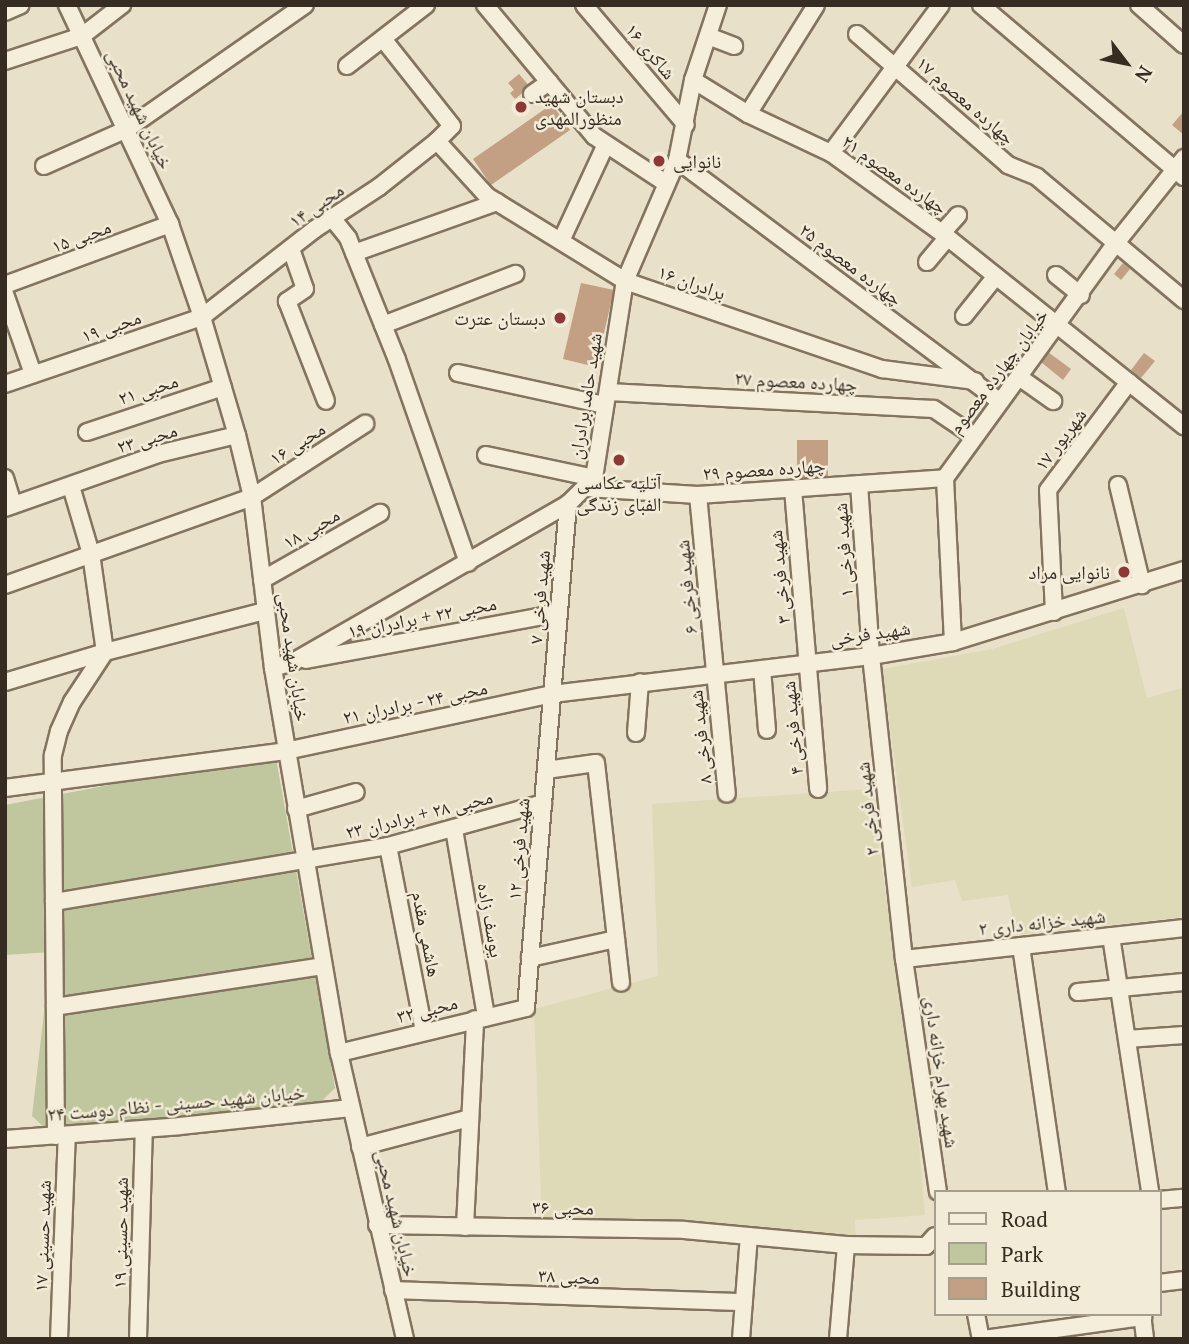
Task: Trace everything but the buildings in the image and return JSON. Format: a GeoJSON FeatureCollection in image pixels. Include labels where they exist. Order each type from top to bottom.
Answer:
{"type":"FeatureCollection","features":[{"type":"Feature","properties":{"kind":"street"},"geometry":{"type":"LineString","coordinates":[[5,12],[21,5]]}},
{"type":"Feature","properties":{"kind":"street","name":"خیابان شهید محبی"},"geometry":{"type":"LineString","coordinates":[[67,5],[170,224],[202,317],[237,435],[252,497],[273,668],[339,1053],[405,1339]]}},
{"type":"Feature","properties":{"kind":"street"},"geometry":{"type":"LineString","coordinates":[[5,61],[82,36],[122,5]]}},
{"type":"Feature","properties":{"kind":"street"},"geometry":{"type":"LineString","coordinates":[[44,166],[127,129],[305,5]]}},
{"type":"Feature","properties":{"kind":"street"},"geometry":{"type":"LineString","coordinates":[[347,66],[426,5]]}},
{"type":"Feature","properties":{"kind":"street"},"geometry":{"type":"LineString","coordinates":[[485,5],[605,146],[667,184]]}},
{"type":"Feature","properties":{"kind":"street","name":"شاکری ۱۶"},"geometry":{"type":"LineString","coordinates":[[584,5],[686,125]]}},
{"type":"Feature","properties":{"kind":"street","name":"شهید حامد برادران"},"geometry":{"type":"LineString","coordinates":[[273,668],[293,662],[468,563],[568,504],[590,483],[625,281],[677,160],[693,80],[719,5]]}},
{"type":"Feature","properties":{"kind":"street"},"geometry":{"type":"LineString","coordinates":[[748,114],[816,5]]}},
{"type":"Feature","properties":{"kind":"street"},"geometry":{"type":"LineString","coordinates":[[831,153],[941,5]]}},
{"type":"Feature","properties":{"kind":"street"},"geometry":{"type":"LineString","coordinates":[[981,5],[1181,168]]}},
{"type":"Feature","properties":{"kind":"street"},"geometry":{"type":"LineString","coordinates":[[1139,5],[1184,45]]}},
{"type":"Feature","properties":{"kind":"street","name":"چهارده معصوم ۱۷"},"geometry":{"type":"LineString","coordinates":[[857,34],[1008,165],[1037,177],[1184,300]]}},
{"type":"Feature","properties":{"kind":"street"},"geometry":{"type":"LineString","coordinates":[[708,36],[734,46]]}},
{"type":"Feature","properties":{"kind":"street","name":"محبی ۱۴"},"geometry":{"type":"LineString","coordinates":[[202,317],[291,248],[379,187],[452,126],[383,38]]}},
{"type":"Feature","properties":{"kind":"street","name":"چهارده معصوم ۲۱"},"geometry":{"type":"LineString","coordinates":[[693,80],[748,114],[831,153],[945,236],[1184,426]]}},
{"type":"Feature","properties":{"kind":"street"},"geometry":{"type":"LineString","coordinates":[[532,94],[549,82]]}},
{"type":"Feature","properties":{"kind":"street","name":"برادران ۱۶"},"geometry":{"type":"LineString","coordinates":[[437,141],[487,197],[625,281],[882,369],[975,381]]}},
{"type":"Feature","properties":{"kind":"street"},"geometry":{"type":"LineString","coordinates":[[561,241],[605,146]]}},
{"type":"Feature","properties":{"kind":"street","name":"چهارده معصوم ۲۵"},"geometry":{"type":"LineString","coordinates":[[677,160],[999,401]]}},
{"type":"Feature","properties":{"kind":"street","name":"خیابان چهارده معصوم"},"geometry":{"type":"LineString","coordinates":[[945,478],[999,401],[1081,295],[1116,243],[1181,168]]}},
{"type":"Feature","properties":{"kind":"street"},"geometry":{"type":"LineString","coordinates":[[354,253],[497,202]]}},
{"type":"Feature","properties":{"kind":"street"},"geometry":{"type":"LineString","coordinates":[[927,262],[958,215]]}},
{"type":"Feature","properties":{"kind":"street"},"geometry":{"type":"LineString","coordinates":[[332,218],[348,238],[383,325],[468,563]]}},
{"type":"Feature","properties":{"kind":"street","name":"محبی ۱۵"},"geometry":{"type":"LineString","coordinates":[[5,285],[170,224]]}},
{"type":"Feature","properties":{"kind":"street"},"geometry":{"type":"LineString","coordinates":[[291,248],[305,289],[286,301],[326,401]]}},
{"type":"Feature","properties":{"kind":"street"},"geometry":{"type":"LineString","coordinates":[[383,325],[514,274]]}},
{"type":"Feature","properties":{"kind":"street"},"geometry":{"type":"LineString","coordinates":[[1056,275],[1081,295]]}},
{"type":"Feature","properties":{"kind":"street"},"geometry":{"type":"LineString","coordinates":[[964,316],[996,276]]}},
{"type":"Feature","properties":{"kind":"street"},"geometry":{"type":"LineString","coordinates":[[5,294],[33,374]]}},
{"type":"Feature","properties":{"kind":"street","name":"محبی ۱۹"},"geometry":{"type":"LineString","coordinates":[[5,384],[202,317]]}},
{"type":"Feature","properties":{"kind":"street","name":"چهارده معصوم ۲۷"},"geometry":{"type":"LineString","coordinates":[[458,373],[606,399],[934,409],[974,436]]}},
{"type":"Feature","properties":{"kind":"street"},"geometry":{"type":"LineString","coordinates":[[1019,377],[1053,401]]}},
{"type":"Feature","properties":{"kind":"street","name":"۱۷ شهریور"},"geometry":{"type":"LineString","coordinates":[[1054,612],[1048,490],[1129,382]]}},
{"type":"Feature","properties":{"kind":"street","name":"محبی ۲۱"},"geometry":{"type":"LineString","coordinates":[[86,432],[223,387]]}},
{"type":"Feature","properties":{"kind":"street","name":"محبی ۱۶"},"geometry":{"type":"LineString","coordinates":[[5,585],[252,497],[365,425]]}},
{"type":"Feature","properties":{"kind":"street","name":"محبی ۲۳"},"geometry":{"type":"LineString","coordinates":[[9,506],[158,454],[237,435]]}},
{"type":"Feature","properties":{"kind":"street","name":"چهارده معصوم ۲۹"},"geometry":{"type":"LineString","coordinates":[[486,455],[590,483],[698,495],[945,478]]}},
{"type":"Feature","properties":{"kind":"street"},"geometry":{"type":"LineString","coordinates":[[5,478],[9,506]]}},
{"type":"Feature","properties":{"kind":"street"},"geometry":{"type":"LineString","coordinates":[[945,478],[953,642]]}},
{"type":"Feature","properties":{"kind":"street","name":"شهید فرخی ۱"},"geometry":{"type":"LineString","coordinates":[[859,484],[871,656]]}},
{"type":"Feature","properties":{"kind":"street"},"geometry":{"type":"LineString","coordinates":[[1118,485],[1142,586]]}},
{"type":"Feature","properties":{"kind":"street"},"geometry":{"type":"LineString","coordinates":[[71,486],[91,554],[105,652]]}},
{"type":"Feature","properties":{"kind":"street","name":"شهید فرخی ۳"},"geometry":{"type":"LineString","coordinates":[[793,489],[807,663]]}},
{"type":"Feature","properties":{"kind":"street","name":"شهید فرخی ۶"},"geometry":{"type":"LineString","coordinates":[[698,495],[715,675]]}},
{"type":"Feature","properties":{"kind":"street","name":"شهید فرخی ۷"},"geometry":{"type":"LineString","coordinates":[[552,694],[568,504]]}},
{"type":"Feature","properties":{"kind":"street","name":"محبی ۱۸"},"geometry":{"type":"LineString","coordinates":[[262,580],[380,513]]}},
{"type":"Feature","properties":{"kind":"street","name":"شهید فرخی"},"geometry":{"type":"LineString","coordinates":[[552,694],[871,656],[953,642],[1142,586],[1184,570]]}},
{"type":"Feature","properties":{"kind":"street"},"geometry":{"type":"LineString","coordinates":[[5,682],[105,652],[265,611]]}},
{"type":"Feature","properties":{"kind":"street","name":"محبی ۲۲ + برادران ۱۹"},"geometry":{"type":"LineString","coordinates":[[293,662],[559,613]]}},
{"type":"Feature","properties":{"kind":"street","name":"شهید حسینی ۱۷"},"geometry":{"type":"LineString","coordinates":[[59,1339],[62,1135],[55,1007],[53,755],[59,731],[72,702],[105,652]]}},
{"type":"Feature","properties":{"kind":"street","name":"شهید فرخی ۲"},"geometry":{"type":"LineString","coordinates":[[871,656],[904,959]]}},
{"type":"Feature","properties":{"kind":"street","name":"شهید فرخی ۴"},"geometry":{"type":"LineString","coordinates":[[807,663],[818,789]]}},
{"type":"Feature","properties":{"kind":"street"},"geometry":{"type":"LineString","coordinates":[[762,669],[767,730]]}},
{"type":"Feature","properties":{"kind":"street","name":"شهید فرخی ۸"},"geometry":{"type":"LineString","coordinates":[[715,675],[727,794]]}},
{"type":"Feature","properties":{"kind":"street"},"geometry":{"type":"LineString","coordinates":[[636,733],[640,682]]}},
{"type":"Feature","properties":{"kind":"street","name":"محبی ۲۴ - برادران ۲۱"},"geometry":{"type":"LineString","coordinates":[[5,788],[286,751],[552,694]]}},
{"type":"Feature","properties":{"kind":"street","name":"شهید فرخی ۱۲"},"geometry":{"type":"LineString","coordinates":[[526,1008],[552,694]]}},
{"type":"Feature","properties":{"kind":"street"},"geometry":{"type":"LineString","coordinates":[[546,770],[596,763],[621,983]]}},
{"type":"Feature","properties":{"kind":"street"},"geometry":{"type":"LineString","coordinates":[[296,809],[356,792]]}},
{"type":"Feature","properties":{"kind":"street","name":"محبی ۲۸ + برادران ۲۳"},"geometry":{"type":"LineString","coordinates":[[54,902],[388,846],[454,830],[543,803]]}},
{"type":"Feature","properties":{"kind":"street","name":"یوسف زاده"},"geometry":{"type":"LineString","coordinates":[[454,830],[480,1018],[470,1118],[465,1227]]}},
{"type":"Feature","properties":{"kind":"street","name":"هاشمی مقدم"},"geometry":{"type":"LineString","coordinates":[[388,846],[424,1031]]}},
{"type":"Feature","properties":{"kind":"street","name":"شهید خزانه داری ۲"},"geometry":{"type":"LineString","coordinates":[[904,959],[1184,928]]}},
{"type":"Feature","properties":{"kind":"street"},"geometry":{"type":"LineString","coordinates":[[1111,936],[1150,1190]]}},
{"type":"Feature","properties":{"kind":"street"},"geometry":{"type":"LineString","coordinates":[[530,958],[616,939]]}},
{"type":"Feature","properties":{"kind":"street"},"geometry":{"type":"LineString","coordinates":[[1021,946],[1057,1190]]}},
{"type":"Feature","properties":{"kind":"street","name":"شهید بهرام خزانه داری"},"geometry":{"type":"LineString","coordinates":[[904,959],[938,1190]]}},
{"type":"Feature","properties":{"kind":"street"},"geometry":{"type":"LineString","coordinates":[[55,1007],[323,966]]}},
{"type":"Feature","properties":{"kind":"street"},"geometry":{"type":"LineString","coordinates":[[1079,992],[1119,986],[1184,982]]}},
{"type":"Feature","properties":{"kind":"street","name":"محبی ۳۲"},"geometry":{"type":"LineString","coordinates":[[339,1053],[526,1008]]}},
{"type":"Feature","properties":{"kind":"street"},"geometry":{"type":"LineString","coordinates":[[1127,1039],[1184,1035]]}},
{"type":"Feature","properties":{"kind":"street","name":"خیابان شهید حسینی - نظام دوست ۲۴"},"geometry":{"type":"LineString","coordinates":[[5,1139],[144,1129],[351,1108]]}},
{"type":"Feature","properties":{"kind":"street"},"geometry":{"type":"LineString","coordinates":[[360,1147],[470,1118]]}},
{"type":"Feature","properties":{"kind":"street","name":"شهید حسینی ۱۹"},"geometry":{"type":"LineString","coordinates":[[138,1339],[144,1129]]}},
{"type":"Feature","properties":{"kind":"street"},"geometry":{"type":"LineString","coordinates":[[1161,1200],[1184,1198]]}},
{"type":"Feature","properties":{"kind":"street","name":"محبی ۳۶"},"geometry":{"type":"LineString","coordinates":[[377,1225],[684,1230],[846,1245],[926,1246],[934,1237]]}},
{"type":"Feature","properties":{"kind":"street"},"geometry":{"type":"LineString","coordinates":[[741,1339],[749,1236]]}},
{"type":"Feature","properties":{"kind":"street"},"geometry":{"type":"LineString","coordinates":[[838,1339],[846,1245]]}},
{"type":"Feature","properties":{"kind":"street"},"geometry":{"type":"LineString","coordinates":[[1161,1283],[1184,1280]]}},
{"type":"Feature","properties":{"kind":"street","name":"محبی ۳۸"},"geometry":{"type":"LineString","coordinates":[[393,1290],[744,1302]]}},
{"type":"Feature","properties":{"kind":"street"},"geometry":{"type":"LineString","coordinates":[[977,1316],[983,1339],[1142,1316],[1145,1339]]}},
{"type":"Feature","properties":{"kind":"shaded area"},"geometry":{"type":"Polygon","coordinates":[[[1124,608],[1147,698],[1184,687],[1184,917],[1016,935],[1008,895],[962,901],[955,880],[912,887],[882,669],[992,649],[1124,608]]]}},
{"type":"Feature","properties":{"kind":"shaded area"},"geometry":{"type":"Polygon","coordinates":[[[871,789],[916,1111],[925,1215],[855,1220],[856,1238],[542,1222],[534,1009],[658,976],[652,804],[871,789]]]}},
{"type":"Feature","properties":{"kind":"green space"},"geometry":{"type":"Polygon","coordinates":[[[275,753],[335,1088],[317,1106],[46,1129],[32,1116],[51,952],[5,955],[5,805],[275,753]]]}},
{"type":"Feature","properties":{"kind":"place","name":"دبستان شهید منظورالمهدی"},"geometry":{"type":"Point","coordinates":[521,107]}},
{"type":"Feature","properties":{"kind":"place","name":"نانوایی"},"geometry":{"type":"Point","coordinates":[659,161]}},
{"type":"Feature","properties":{"kind":"place","name":"دبستان عترت"},"geometry":{"type":"Point","coordinates":[560,318]}},
{"type":"Feature","properties":{"kind":"place","name":"آتلیه عکاسی الفبای زندگی"},"geometry":{"type":"Point","coordinates":[619,460]}},
{"type":"Feature","properties":{"kind":"place","name":"نانوایی مراد"},"geometry":{"type":"Point","coordinates":[1124,572]}}]}
